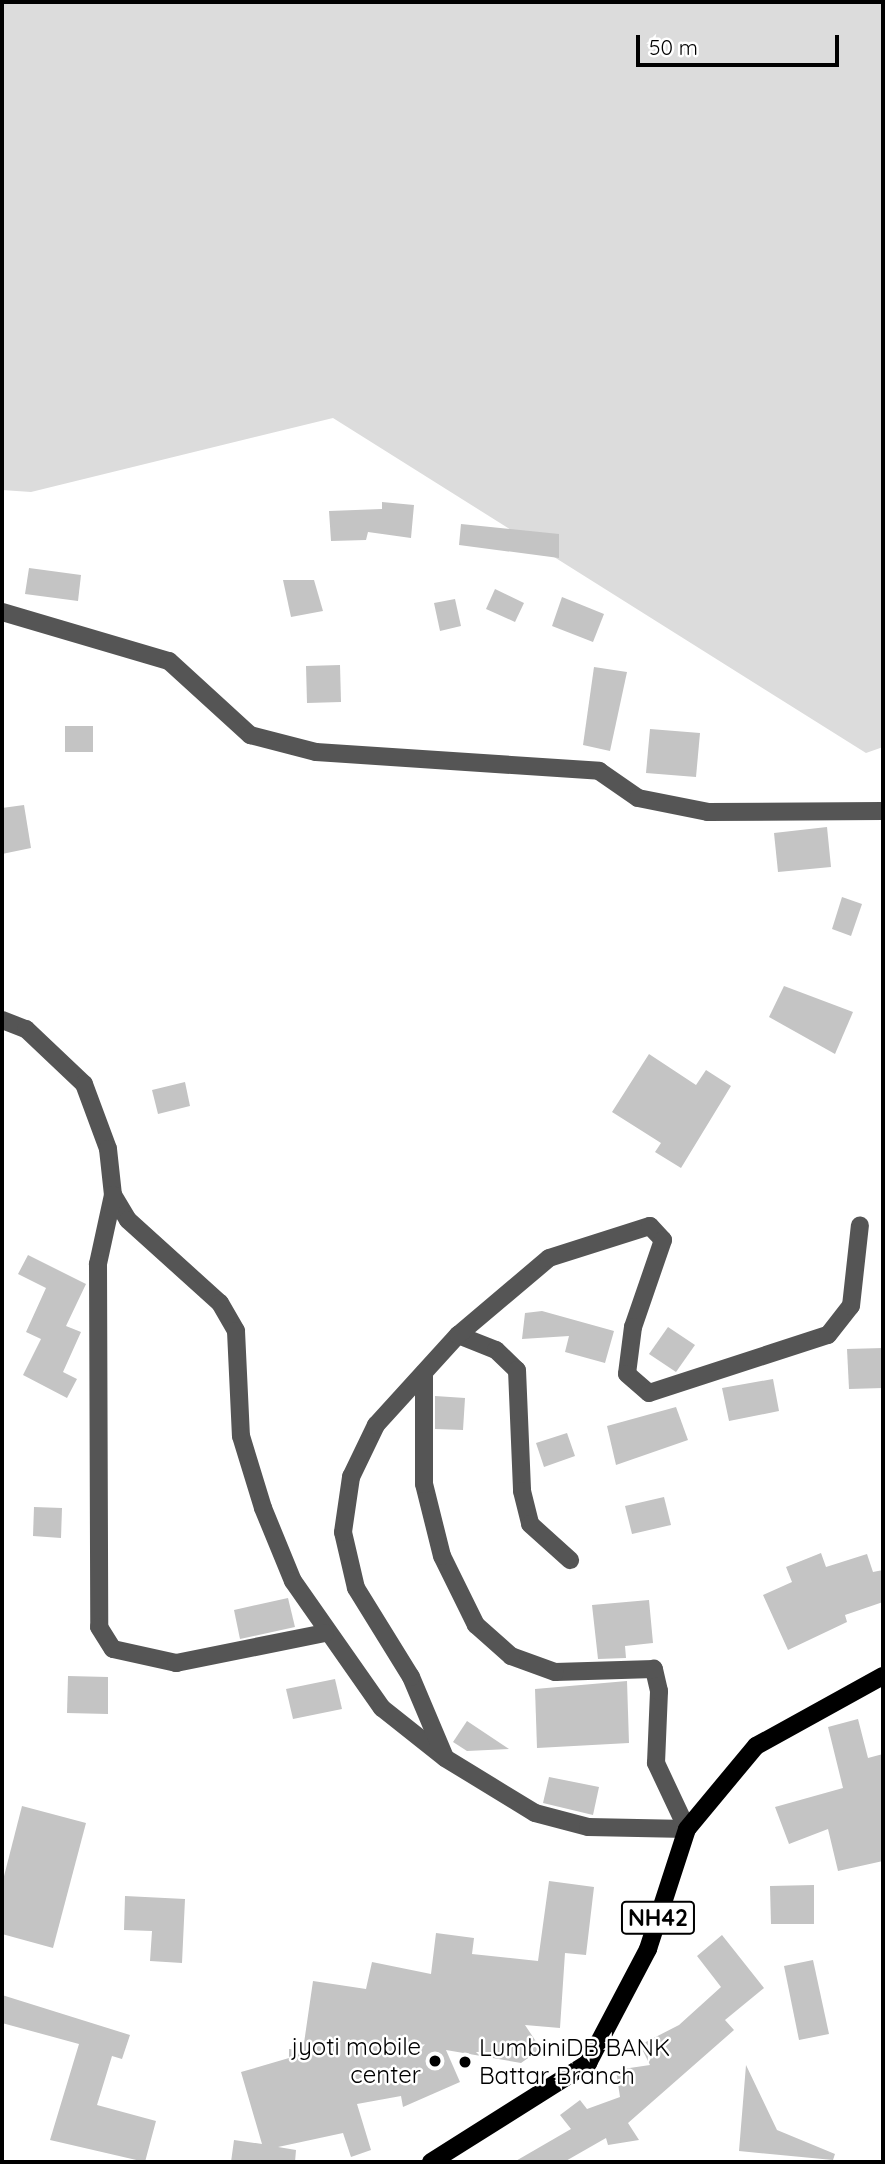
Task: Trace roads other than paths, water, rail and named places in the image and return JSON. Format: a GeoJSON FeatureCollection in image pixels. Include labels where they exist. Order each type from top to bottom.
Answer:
{"type":"FeatureCollection","features":[{"type":"Feature","properties":{"kind":"main road","name":"NH42"},"geometry":{"type":"LineString","coordinates":[[430,2162],[588,2063],[648,1949],[687,1829],[756,1746],[883,1676]]}},
{"type":"Feature","properties":{"kind":"street"},"geometry":{"type":"LineString","coordinates":[[2,612],[169,661],[250,734],[316,752],[599,771],[638,798],[708,812],[883,811]]}},
{"type":"Feature","properties":{"kind":"street"},"geometry":{"type":"LineString","coordinates":[[2,1020],[26,1029],[83,1084],[108,1149],[113,1195],[98,1264],[99,1627],[113,1649],[176,1663],[326,1633]]}},
{"type":"Feature","properties":{"kind":"street"},"geometry":{"type":"LineString","coordinates":[[113,1195],[128,1220],[220,1303],[236,1331],[241,1436],[262,1508],[293,1581],[326,1633],[382,1708],[445,1758],[536,1814],[588,1827],[687,1829],[656,1763],[659,1691],[654,1669],[555,1672],[511,1656],[476,1625],[442,1556],[424,1484],[424,1373]]}},
{"type":"Feature","properties":{"kind":"street"},"geometry":{"type":"LineString","coordinates":[[445,1758],[411,1677],[356,1588],[343,1532],[351,1477],[376,1425],[458,1335],[549,1258],[650,1226],[663,1240],[633,1327],[626,1374],[649,1393],[828,1335],[851,1306],[860,1224]]}},
{"type":"Feature","properties":{"kind":"street"},"geometry":{"type":"LineString","coordinates":[[458,1335],[496,1350],[517,1370],[522,1491],[530,1524],[570,1560]]}},
{"type":"Feature","properties":{"kind":"place","name":"jyoti mobile center"},"geometry":{"type":"Point","coordinates":[435,2061]}},
{"type":"Feature","properties":{"kind":"place","name":"LumbiniDB BANK Battar Branch"},"geometry":{"type":"Point","coordinates":[465,2062]}}]}
